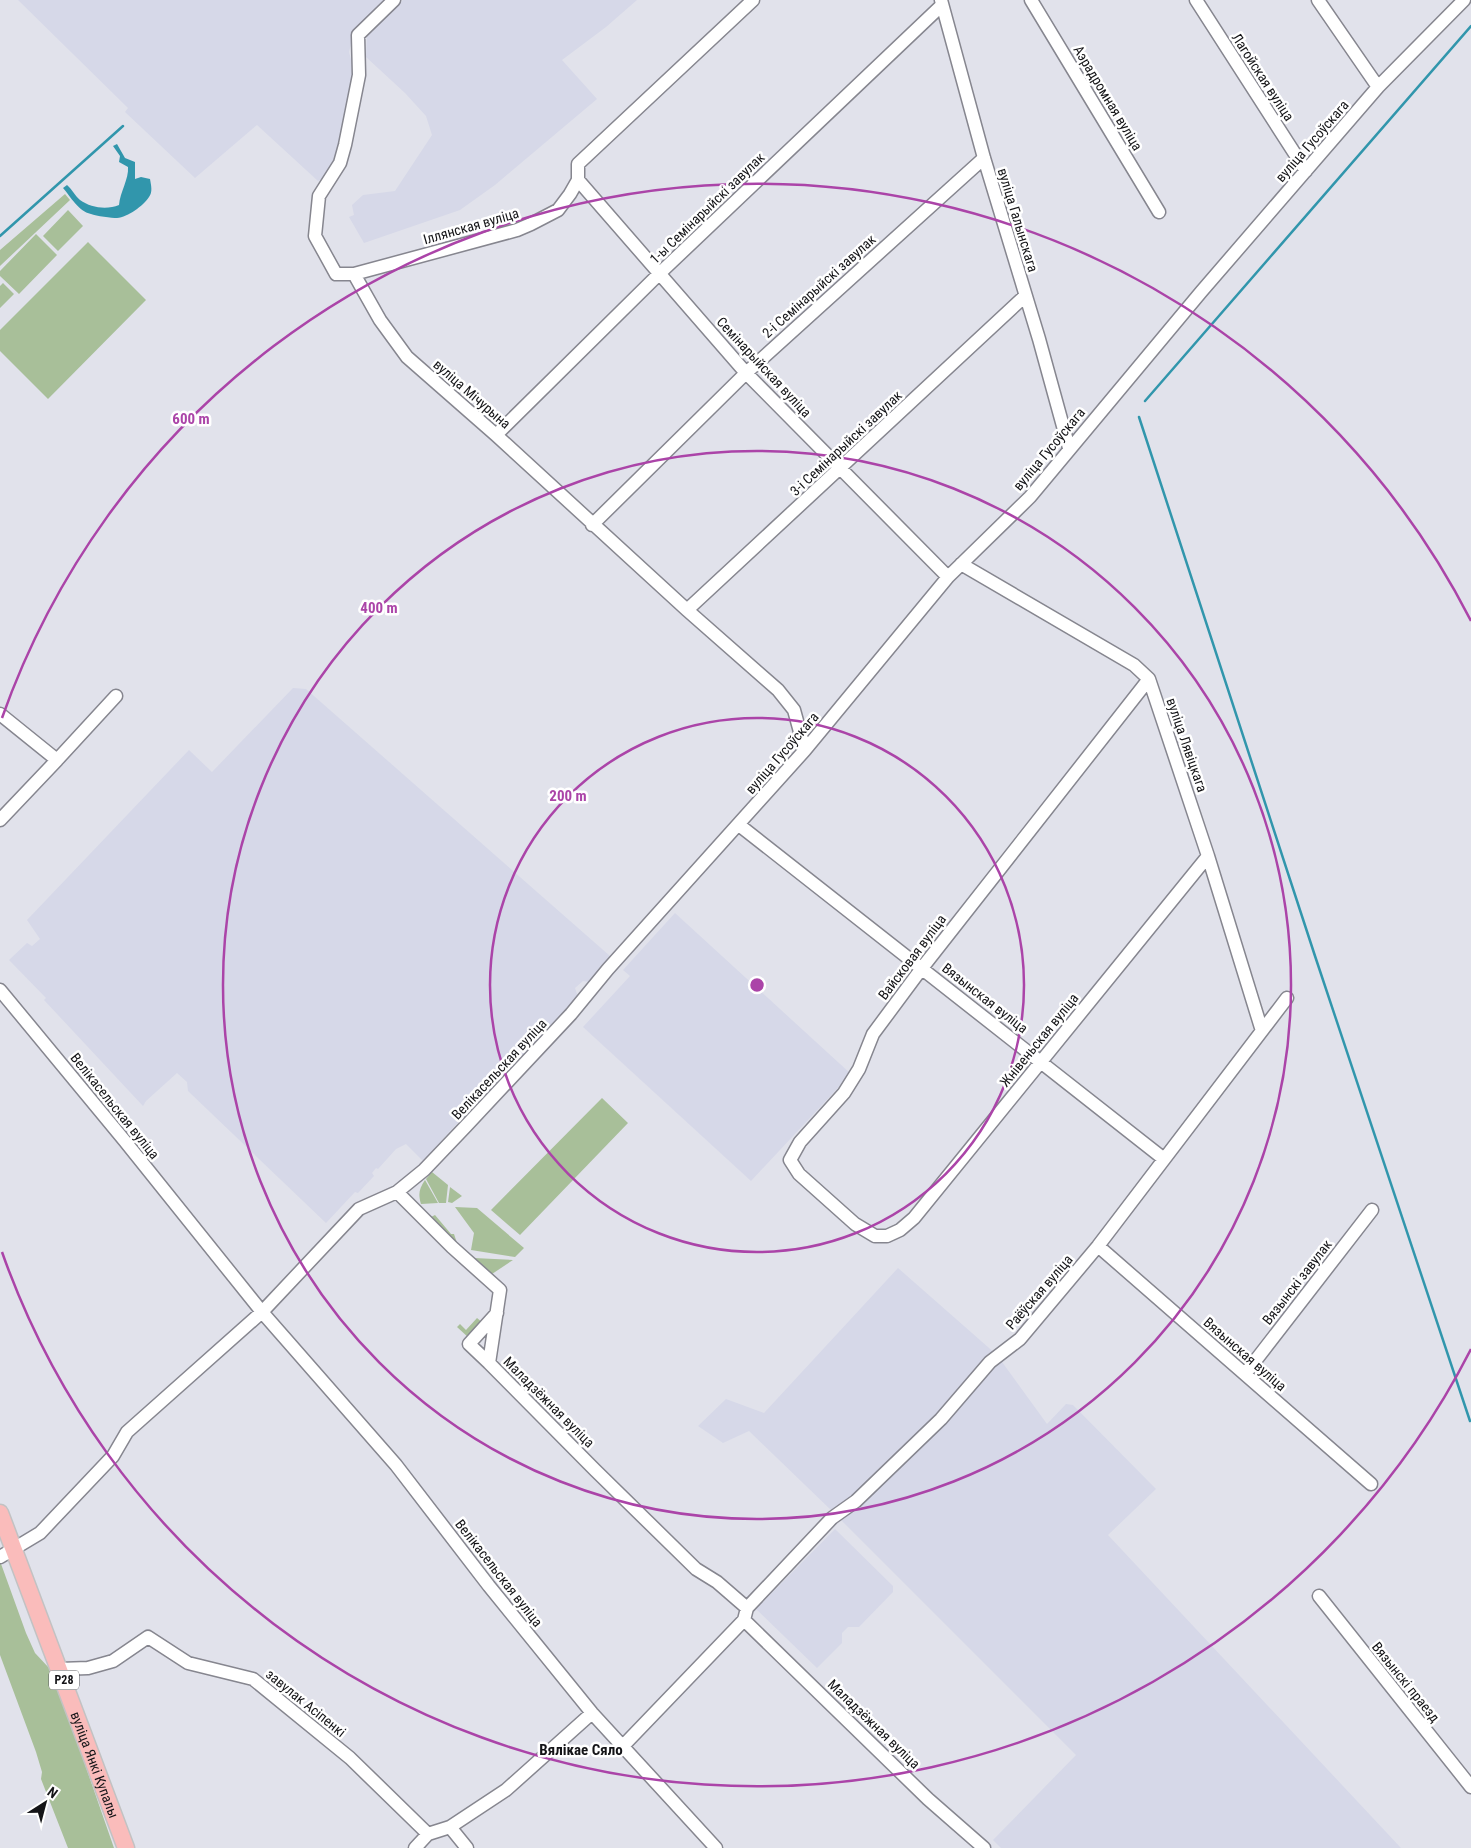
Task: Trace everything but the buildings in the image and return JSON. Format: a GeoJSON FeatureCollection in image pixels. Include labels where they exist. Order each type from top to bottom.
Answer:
{"type":"FeatureCollection","features":[{"type":"Feature","properties":{"kind":"main road","name":"вуліца Янкі Купалы"},"geometry":{"type":"LineString","coordinates":[[0,1513],[126,1848]]}},
{"type":"Feature","properties":{"kind":"street"},"geometry":{"type":"LineString","coordinates":[[354,274],[336,274],[315,236],[319,196],[340,163],[349,131],[359,75],[358,35],[394,0]]}},
{"type":"Feature","properties":{"kind":"street"},"geometry":{"type":"LineString","coordinates":[[578,180],[578,164],[752,0]]}},
{"type":"Feature","properties":{"kind":"street","name":"Аэрадромная вуліца"},"geometry":{"type":"LineString","coordinates":[[1031,0],[1159,212]]}},
{"type":"Feature","properties":{"kind":"street","name":"Лагойская вуліца"},"geometry":{"type":"LineString","coordinates":[[1196,0],[1306,171]]}},
{"type":"Feature","properties":{"kind":"street"},"geometry":{"type":"LineString","coordinates":[[1318,0],[1378,87]]}},
{"type":"Feature","properties":{"kind":"street","name":"вуліца Гусоўскага"},"geometry":{"type":"LineString","coordinates":[[739,825],[805,750],[948,577],[1030,497],[1200,292],[1378,87],[1464,0]]}},
{"type":"Feature","properties":{"kind":"street","name":"вуліца Галынскага"},"geometry":{"type":"LineString","coordinates":[[941,2],[984,158],[1069,448]]}},
{"type":"Feature","properties":{"kind":"street","name":"1-ы Семінарыйскі завулак"},"geometry":{"type":"LineString","coordinates":[[496,435],[660,273],[941,2]]}},
{"type":"Feature","properties":{"kind":"street","name":"2-і Семінарыйскі завулак"},"geometry":{"type":"LineString","coordinates":[[592,525],[746,373],[984,158]]}},
{"type":"Feature","properties":{"kind":"street","name":"Іллянская вуліца"},"geometry":{"type":"LineString","coordinates":[[354,274],[517,230],[558,210],[578,180]]}},
{"type":"Feature","properties":{"kind":"street","name":"Семінарыйская вуліца"},"geometry":{"type":"LineString","coordinates":[[578,180],[746,373],[948,577]]}},
{"type":"Feature","properties":{"kind":"street","name":"вуліца Мічурына"},"geometry":{"type":"LineString","coordinates":[[354,274],[380,320],[407,357],[778,690],[794,710],[805,750]]}},
{"type":"Feature","properties":{"kind":"street","name":"3-і Семінарыйскі завулак"},"geometry":{"type":"LineString","coordinates":[[687,610],[840,470],[1025,296]]}},
{"type":"Feature","properties":{"kind":"street"},"geometry":{"type":"LineString","coordinates":[[961,564],[1134,665],[1149,679]]}},
{"type":"Feature","properties":{"kind":"street","name":"вуліца Лявіцкага"},"geometry":{"type":"LineString","coordinates":[[1149,679],[1208,856],[1262,1031]]}},
{"type":"Feature","properties":{"kind":"street","name":"Вайсковая вуліца"},"geometry":{"type":"LineString","coordinates":[[887,1236],[874,1236],[855,1224],[799,1174],[790,1160],[800,1142],[844,1093],[859,1068],[873,1034],[922,968],[1149,679]]}},
{"type":"Feature","properties":{"kind":"street"},"geometry":{"type":"LineString","coordinates":[[0,820],[116,696]]}},
{"type":"Feature","properties":{"kind":"street"},"geometry":{"type":"LineString","coordinates":[[0,714],[57,760]]}},
{"type":"Feature","properties":{"kind":"street","name":"Вязынская вуліца"},"geometry":{"type":"LineString","coordinates":[[739,825],[1164,1159]]}},
{"type":"Feature","properties":{"kind":"street","name":"Велікасельская вуліца"},"geometry":{"type":"LineString","coordinates":[[262,1312],[359,1209],[397,1192],[424,1170],[571,1014],[608,969],[739,825]]}},
{"type":"Feature","properties":{"kind":"street","name":"Жнівеньская вуліца"},"geometry":{"type":"LineString","coordinates":[[887,1236],[900,1230],[914,1218],[1208,856]]}},
{"type":"Feature","properties":{"kind":"street","name":"Велікасельская вуліца"},"geometry":{"type":"LineString","coordinates":[[0,990],[124,1140],[262,1312],[396,1465],[489,1586],[592,1713],[716,1848]]}},
{"type":"Feature","properties":{"kind":"street","name":"Раёўская вуліца"},"geometry":{"type":"LineString","coordinates":[[622,1747],[832,1518],[856,1501],[941,1419],[990,1362],[1020,1339],[1098,1246],[1287,998]]}},
{"type":"Feature","properties":{"kind":"street","name":"Маладзёжная вуліца"},"geometry":{"type":"LineString","coordinates":[[397,1192],[452,1247],[500,1290],[489,1363],[696,1569],[717,1582],[746,1614],[928,1799],[984,1848]]}},
{"type":"Feature","properties":{"kind":"street","name":"Вязынскі завулак"},"geometry":{"type":"LineString","coordinates":[[1245,1374],[1372,1210]]}},
{"type":"Feature","properties":{"kind":"street","name":"Вязынская вуліца"},"geometry":{"type":"LineString","coordinates":[[1098,1246],[1371,1484]]}},
{"type":"Feature","properties":{"kind":"street"},"geometry":{"type":"LineString","coordinates":[[0,1557],[40,1533],[113,1456],[127,1432],[262,1312]]}},
{"type":"Feature","properties":{"kind":"street"},"geometry":{"type":"LineString","coordinates":[[489,1363],[469,1344],[497,1314]]}},
{"type":"Feature","properties":{"kind":"street","name":"Вязынскі праезд"},"geometry":{"type":"LineString","coordinates":[[1319,1596],[1471,1786]]}},
{"type":"Feature","properties":{"kind":"street","name":"завулак Асіпенкі"},"geometry":{"type":"LineString","coordinates":[[60,1670],[88,1668],[113,1661],[148,1637],[188,1663],[253,1679],[350,1758],[428,1834]]}},
{"type":"Feature","properties":{"kind":"street"},"geometry":{"type":"LineString","coordinates":[[415,1848],[428,1834],[450,1827],[506,1790],[592,1713]]}},
{"type":"Feature","properties":{"kind":"street"},"geometry":{"type":"LineString","coordinates":[[450,1827],[467,1848]]}},
{"type":"Feature","properties":{"kind":"shaded area"},"geometry":{"type":"Polygon","coordinates":[[[18,0],[388,0],[354,31],[349,52],[354,71],[336,162],[325,177],[318,181],[257,125],[195,178],[125,112],[128,108],[18,0]]]}},
{"type":"Feature","properties":{"kind":"shaded area"},"geometry":{"type":"Polygon","coordinates":[[[403,0],[637,0],[606,27],[562,60],[597,99],[495,185],[460,210],[364,243],[349,217],[354,215],[352,205],[363,195],[395,191],[432,135],[426,116],[405,93],[366,57],[367,36],[403,0]]]}},
{"type":"Feature","properties":{"kind":"shaded area"},"geometry":{"type":"Polygon","coordinates":[[[293,688],[306,689],[610,956],[590,982],[583,981],[575,988],[578,997],[484,1099],[481,1097],[423,1161],[406,1144],[396,1149],[378,1169],[376,1168],[372,1173],[374,1176],[358,1193],[355,1192],[326,1223],[188,1091],[187,1082],[177,1073],[143,1106],[44,1000],[46,998],[9,960],[27,943],[32,946],[40,939],[27,920],[189,750],[212,772],[293,688]]]}},
{"type":"Feature","properties":{"kind":"shaded area"},"geometry":{"type":"Polygon","coordinates":[[[675,913],[851,1074],[751,1181],[583,1027],[630,976],[623,970],[675,913]]]}},
{"type":"Feature","properties":{"kind":"shaded area"},"geometry":{"type":"Polygon","coordinates":[[[898,1268],[997,1355],[1047,1424],[1066,1404],[1073,1405],[1156,1489],[1108,1535],[1401,1848],[1001,1848],[993,1840],[1076,1755],[832,1511],[749,1431],[723,1443],[698,1426],[726,1399],[764,1413],[898,1268]]]}},
{"type":"Feature","properties":{"kind":"shaded area"},"geometry":{"type":"Polygon","coordinates":[[[835,1529],[893,1586],[893,1592],[859,1627],[848,1627],[842,1633],[842,1643],[817,1668],[756,1609],[835,1529]]]}},
{"type":"Feature","properties":{"kind":"green space"},"geometry":{"type":"Polygon","coordinates":[[[65,194],[70,200],[0,266],[0,250],[65,194]]]}},
{"type":"Feature","properties":{"kind":"green space"},"geometry":{"type":"Polygon","coordinates":[[[68,210],[83,226],[58,251],[43,236],[68,210]]]}},
{"type":"Feature","properties":{"kind":"green space"},"geometry":{"type":"Polygon","coordinates":[[[36,234],[57,255],[19,294],[0,276],[0,271],[36,234]]]}},
{"type":"Feature","properties":{"kind":"green space"},"geometry":{"type":"Polygon","coordinates":[[[88,242],[146,300],[48,399],[0,351],[0,330],[88,242]]]}},
{"type":"Feature","properties":{"kind":"green space"},"geometry":{"type":"Polygon","coordinates":[[[3,283],[14,294],[0,308],[0,286],[3,283]]]}},
{"type":"Feature","properties":{"kind":"green space"},"geometry":{"type":"Polygon","coordinates":[[[602,1098],[628,1123],[520,1235],[491,1210],[602,1098]]]}},
{"type":"Feature","properties":{"kind":"green space"},"geometry":{"type":"Polygon","coordinates":[[[432,1172],[448,1185],[446,1203],[439,1203],[426,1179],[432,1172]]]}},
{"type":"Feature","properties":{"kind":"green space"},"geometry":{"type":"Polygon","coordinates":[[[425,1180],[438,1203],[421,1204],[421,1186],[425,1180]]]}},
{"type":"Feature","properties":{"kind":"green space"},"geometry":{"type":"Polygon","coordinates":[[[450,1187],[462,1196],[452,1203],[448,1202],[450,1187]]]}},
{"type":"Feature","properties":{"kind":"green space"},"geometry":{"type":"Polygon","coordinates":[[[455,1207],[477,1208],[524,1248],[515,1257],[471,1250],[474,1233],[455,1207]]]}},
{"type":"Feature","properties":{"kind":"green space"},"geometry":{"type":"Polygon","coordinates":[[[435,1215],[451,1234],[454,1234],[457,1243],[454,1243],[431,1217],[435,1215]]]}},
{"type":"Feature","properties":{"kind":"green space"},"geometry":{"type":"Polygon","coordinates":[[[474,1258],[513,1260],[492,1274],[474,1258]]]}},
{"type":"Feature","properties":{"kind":"green space"},"geometry":{"type":"Polygon","coordinates":[[[477,1318],[483,1323],[469,1338],[457,1327],[460,1324],[466,1330],[477,1318]]]}},
{"type":"Feature","properties":{"kind":"green space"},"geometry":{"type":"Polygon","coordinates":[[[0,1561],[35,1653],[50,1669],[114,1848],[68,1848],[41,1779],[42,1772],[36,1752],[0,1655],[0,1561]]]}},
{"type":"Feature","properties":{"kind":"water"},"geometry":{"type":"Polygon","coordinates":[[[117,144],[125,158],[135,162],[135,179],[141,177],[150,179],[151,193],[139,207],[121,217],[93,215],[82,210],[63,188],[67,185],[84,203],[104,208],[119,205],[128,167],[119,162],[120,156],[113,146],[117,144]]]}},
{"type":"Feature","properties":{"kind":"waterway"},"geometry":{"type":"LineString","coordinates":[[1145,401],[1471,26]]}},
{"type":"Feature","properties":{"kind":"waterway"},"geometry":{"type":"LineString","coordinates":[[0,236],[123,126]]}},
{"type":"Feature","properties":{"kind":"waterway"},"geometry":{"type":"LineString","coordinates":[[1139,417],[1315,956],[1470,1421]]}},
{"type":"Feature","properties":{"kind":"district","name":"Вялікае Сяло"},"geometry":{"type":"Point","coordinates":[581,1750]}}]}
